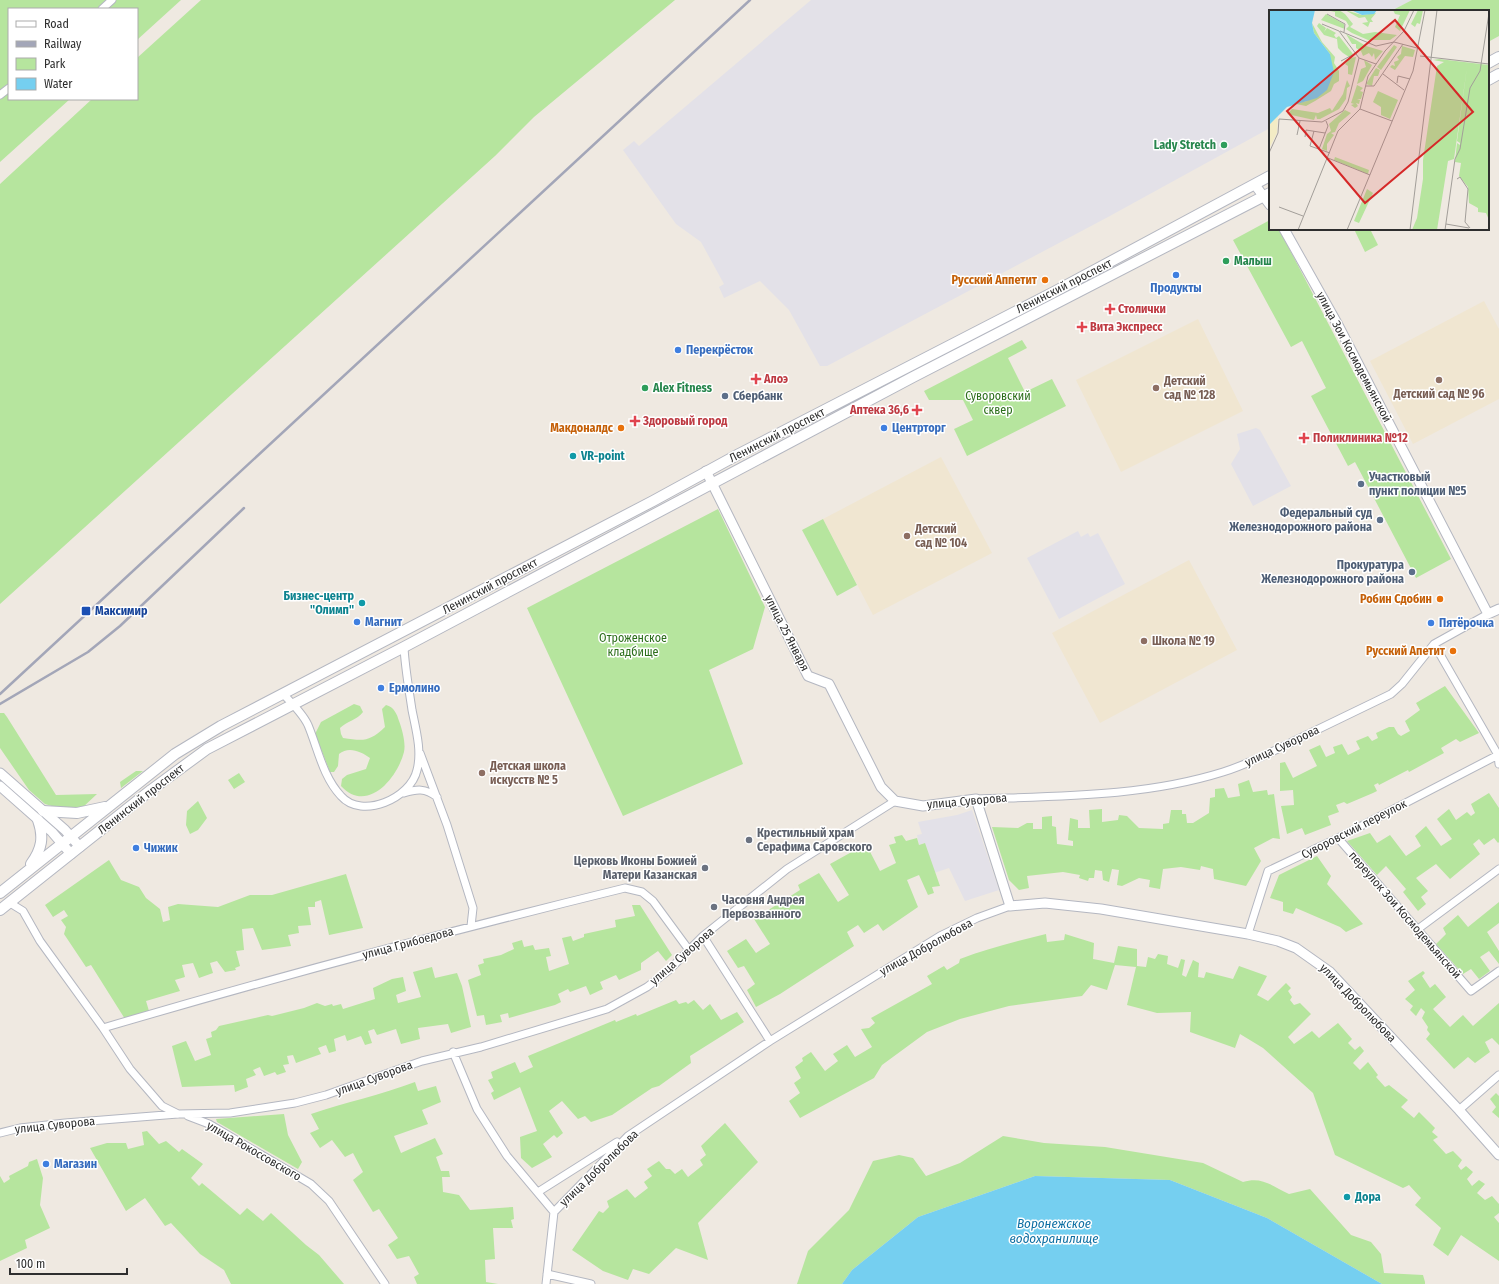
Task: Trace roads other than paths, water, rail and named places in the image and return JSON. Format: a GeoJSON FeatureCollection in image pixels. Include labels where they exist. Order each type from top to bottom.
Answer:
{"type":"FeatureCollection","features":[{"type":"Feature","properties":{"kind":"main road"},"geometry":{"type":"LineString","coordinates":[[1489,62],[1499,57]]}},
{"type":"Feature","properties":{"kind":"main road"},"geometry":{"type":"LineString","coordinates":[[1489,79],[1499,74]]}},
{"type":"Feature","properties":{"kind":"main road","name":"Ленинский проспект"},"geometry":{"type":"LineString","coordinates":[[0,893],[175,754],[221,726],[654,501],[706,471],[1052,293],[1269,177]]}},
{"type":"Feature","properties":{"kind":"main road","name":"Ленинский проспект"},"geometry":{"type":"LineString","coordinates":[[0,910],[185,764],[207,749],[404,647],[712,483],[1267,194]]}},
{"type":"Feature","properties":{"kind":"main road"},"geometry":{"type":"LineString","coordinates":[[404,647],[401,638],[417,629],[422,622]]}},
{"type":"Feature","properties":{"kind":"main road"},"geometry":{"type":"LineString","coordinates":[[26,872],[38,854],[42,842],[43,836],[40,815],[77,813],[101,808],[114,802]]}},
{"type":"Feature","properties":{"kind":"street"},"geometry":{"type":"LineString","coordinates":[[103,8],[112,0]]}},
{"type":"Feature","properties":{"kind":"street"},"geometry":{"type":"LineString","coordinates":[[0,95],[8,89]]}},
{"type":"Feature","properties":{"kind":"street"},"geometry":{"type":"LineString","coordinates":[[1255,185],[1267,194]]}},
{"type":"Feature","properties":{"kind":"street","name":"улица Зои Космодемьянской"},"geometry":{"type":"LineString","coordinates":[[1285,230],[1338,325],[1488,614]]}},
{"type":"Feature","properties":{"kind":"street","name":"улица 25 Января"},"geometry":{"type":"LineString","coordinates":[[706,471],[808,676],[829,684],[881,787],[895,801]]}},
{"type":"Feature","properties":{"kind":"street"},"geometry":{"type":"LineString","coordinates":[[1488,614],[1499,609]]}},
{"type":"Feature","properties":{"kind":"street","name":"улица Суворова"},"geometry":{"type":"LineString","coordinates":[[0,1133],[28,1128],[178,1114],[230,1113],[295,1103],[326,1095],[422,1061],[496,1042],[607,1009],[647,986],[669,970],[703,936],[786,869],[895,801],[927,805],[976,799],[1082,795],[1135,791],[1162,787],[1224,772],[1271,752],[1391,694],[1402,684],[1434,644],[1488,614]]}},
{"type":"Feature","properties":{"kind":"street"},"geometry":{"type":"LineString","coordinates":[[1434,644],[1498,755],[1499,764]]}},
{"type":"Feature","properties":{"kind":"street"},"geometry":{"type":"LineString","coordinates":[[404,647],[406,670],[419,752],[437,797],[473,908],[471,926]]}},
{"type":"Feature","properties":{"kind":"street"},"geometry":{"type":"LineString","coordinates":[[283,694],[307,723],[327,776],[333,787],[344,799],[354,805],[365,806],[389,800],[416,789],[424,790],[437,797]]}},
{"type":"Feature","properties":{"kind":"street"},"geometry":{"type":"LineString","coordinates":[[401,794],[414,779],[417,771],[419,752]]}},
{"type":"Feature","properties":{"kind":"street","name":"Суворовский переулок"},"geometry":{"type":"LineString","coordinates":[[1248,934],[1268,871],[1338,838],[1498,755]]}},
{"type":"Feature","properties":{"kind":"street"},"geometry":{"type":"LineString","coordinates":[[0,773],[40,815],[71,854]]}},
{"type":"Feature","properties":{"kind":"street"},"geometry":{"type":"LineString","coordinates":[[0,786],[71,836],[80,847]]}},
{"type":"Feature","properties":{"kind":"street"},"geometry":{"type":"LineString","coordinates":[[976,799],[1010,906]]}},
{"type":"Feature","properties":{"kind":"street","name":"переулок Зои Космодемьянской"},"geometry":{"type":"LineString","coordinates":[[1338,838],[1471,991],[1499,971]]}},
{"type":"Feature","properties":{"kind":"street"},"geometry":{"type":"LineString","coordinates":[[1418,929],[1499,869]]}},
{"type":"Feature","properties":{"kind":"street","name":"улица Грибоедова"},"geometry":{"type":"LineString","coordinates":[[103,1028],[248,985],[471,926],[624,888],[642,892],[653,901],[689,950]]}},
{"type":"Feature","properties":{"kind":"street","name":"улица Рокоссовского"},"geometry":{"type":"LineString","coordinates":[[10,903],[22,911],[40,941],[103,1028],[130,1069],[152,1096],[162,1106],[178,1114],[209,1124],[311,1184],[329,1201],[385,1284]]}},
{"type":"Feature","properties":{"kind":"street","name":"улица Добролюбова"},"geometry":{"type":"LineString","coordinates":[[546,1284],[554,1212],[628,1136],[770,1041],[940,936],[977,918],[1010,906],[1045,903],[1101,909],[1248,934],[1278,941],[1296,948],[1330,972],[1460,1110],[1499,1155]]}},
{"type":"Feature","properties":{"kind":"street"},"geometry":{"type":"LineString","coordinates":[[703,936],[770,1041]]}},
{"type":"Feature","properties":{"kind":"street"},"geometry":{"type":"LineString","coordinates":[[453,1052],[477,1109],[507,1156],[554,1212]]}},
{"type":"Feature","properties":{"kind":"street"},"geometry":{"type":"LineString","coordinates":[[1460,1110],[1499,1075]]}},
{"type":"Feature","properties":{"kind":"street"},"geometry":{"type":"LineString","coordinates":[[538,1192],[628,1136]]}},
{"type":"Feature","properties":{"kind":"street"},"geometry":{"type":"LineString","coordinates":[[547,1274],[591,1284]]}},
{"type":"Feature","properties":{"kind":"water","name":"Воронежское водохранилище"},"geometry":{"type":"Polygon","coordinates":[[[1035,1176],[1170,1180],[1267,1218],[1382,1284],[842,1284],[852,1270],[918,1217],[1035,1176]]]}},
{"type":"Feature","properties":{"kind":"railway"},"geometry":{"type":"LineString","coordinates":[[0,694],[750,0]]}},
{"type":"Feature","properties":{"kind":"railway"},"geometry":{"type":"LineString","coordinates":[[0,704],[88,652],[120,626],[244,508]]}},
{"type":"Feature","properties":{"kind":"place","name":"Lady Stretch"},"geometry":{"type":"Point","coordinates":[1224,145]}},
{"type":"Feature","properties":{"kind":"place","name":"Малыш"},"geometry":{"type":"Point","coordinates":[1226,261]}},
{"type":"Feature","properties":{"kind":"place","name":"Продукты"},"geometry":{"type":"Point","coordinates":[1176,275]}},
{"type":"Feature","properties":{"kind":"place","name":"Русский Аппетит"},"geometry":{"type":"Point","coordinates":[1045,280]}},
{"type":"Feature","properties":{"kind":"place","name":"Столички"},"geometry":{"type":"Point","coordinates":[1110,309]}},
{"type":"Feature","properties":{"kind":"place","name":"Вита Экспресс"},"geometry":{"type":"Point","coordinates":[1082,327]}},
{"type":"Feature","properties":{"kind":"place","name":"Перекрёсток"},"geometry":{"type":"Point","coordinates":[678,350]}},
{"type":"Feature","properties":{"kind":"place","name":"Алоэ"},"geometry":{"type":"Point","coordinates":[756,379]}},
{"type":"Feature","properties":{"kind":"place","name":"Детский сад № 96"},"geometry":{"type":"Point","coordinates":[1439,380]}},
{"type":"Feature","properties":{"kind":"place","name":"Alex Fitness"},"geometry":{"type":"Point","coordinates":[645,388]}},
{"type":"Feature","properties":{"kind":"place","name":"Детский сад № 128"},"geometry":{"type":"Point","coordinates":[1156,388]}},
{"type":"Feature","properties":{"kind":"place","name":"Сбербанк"},"geometry":{"type":"Point","coordinates":[725,396]}},
{"type":"Feature","properties":{"kind":"place","name":"Аптека 36,6"},"geometry":{"type":"Point","coordinates":[917,410]}},
{"type":"Feature","properties":{"kind":"place","name":"Здоровый город"},"geometry":{"type":"Point","coordinates":[635,421]}},
{"type":"Feature","properties":{"kind":"place","name":"Макдоналдс"},"geometry":{"type":"Point","coordinates":[621,428]}},
{"type":"Feature","properties":{"kind":"place","name":"Центрторг"},"geometry":{"type":"Point","coordinates":[884,428]}},
{"type":"Feature","properties":{"kind":"place","name":"Поликлиника №12"},"geometry":{"type":"Point","coordinates":[1304,438]}},
{"type":"Feature","properties":{"kind":"place","name":"VR-point"},"geometry":{"type":"Point","coordinates":[573,456]}},
{"type":"Feature","properties":{"kind":"place","name":"Участковый пункт полиции №5"},"geometry":{"type":"Point","coordinates":[1361,484]}},
{"type":"Feature","properties":{"kind":"place","name":"Федеральный суд Железнодорожного района"},"geometry":{"type":"Point","coordinates":[1380,520]}},
{"type":"Feature","properties":{"kind":"place","name":"Детский сад № 104"},"geometry":{"type":"Point","coordinates":[907,536]}},
{"type":"Feature","properties":{"kind":"place","name":"Прокуратура Железнодорожного района"},"geometry":{"type":"Point","coordinates":[1412,572]}},
{"type":"Feature","properties":{"kind":"place","name":"Робин Сдобин"},"geometry":{"type":"Point","coordinates":[1440,599]}},
{"type":"Feature","properties":{"kind":"place","name":"Бизнес-центр \"Олимп\""},"geometry":{"type":"Point","coordinates":[362,603]}},
{"type":"Feature","properties":{"kind":"place","name":"Максимир"},"geometry":{"type":"Point","coordinates":[86,611]}},
{"type":"Feature","properties":{"kind":"place","name":"Магнит"},"geometry":{"type":"Point","coordinates":[357,622]}},
{"type":"Feature","properties":{"kind":"place","name":"Пятёрочка"},"geometry":{"type":"Point","coordinates":[1431,623]}},
{"type":"Feature","properties":{"kind":"place","name":"Школа № 19"},"geometry":{"type":"Point","coordinates":[1144,641]}},
{"type":"Feature","properties":{"kind":"place","name":"Русский Апетит"},"geometry":{"type":"Point","coordinates":[1453,651]}},
{"type":"Feature","properties":{"kind":"place","name":"Ермолино"},"geometry":{"type":"Point","coordinates":[381,688]}},
{"type":"Feature","properties":{"kind":"place","name":"Детская школа искусств № 5"},"geometry":{"type":"Point","coordinates":[482,773]}},
{"type":"Feature","properties":{"kind":"place","name":"Крестильный храм Серафима Саровского"},"geometry":{"type":"Point","coordinates":[749,840]}},
{"type":"Feature","properties":{"kind":"place","name":"Чижик"},"geometry":{"type":"Point","coordinates":[136,848]}},
{"type":"Feature","properties":{"kind":"place","name":"Церковь Иконы Божией Матери Казанская"},"geometry":{"type":"Point","coordinates":[705,868]}},
{"type":"Feature","properties":{"kind":"place","name":"Часовня Андрея Первозванного"},"geometry":{"type":"Point","coordinates":[714,907]}},
{"type":"Feature","properties":{"kind":"place","name":"Магазин"},"geometry":{"type":"Point","coordinates":[46,1164]}},
{"type":"Feature","properties":{"kind":"place","name":"Дора"},"geometry":{"type":"Point","coordinates":[1347,1197]}},
{"type":"Feature","properties":{"kind":"park label","name":"Суворовский сквер"},"geometry":{"type":"Point","coordinates":[998,403]}},
{"type":"Feature","properties":{"kind":"park label","name":"Отроженское кладбище"},"geometry":{"type":"Point","coordinates":[633,645]}}]}
